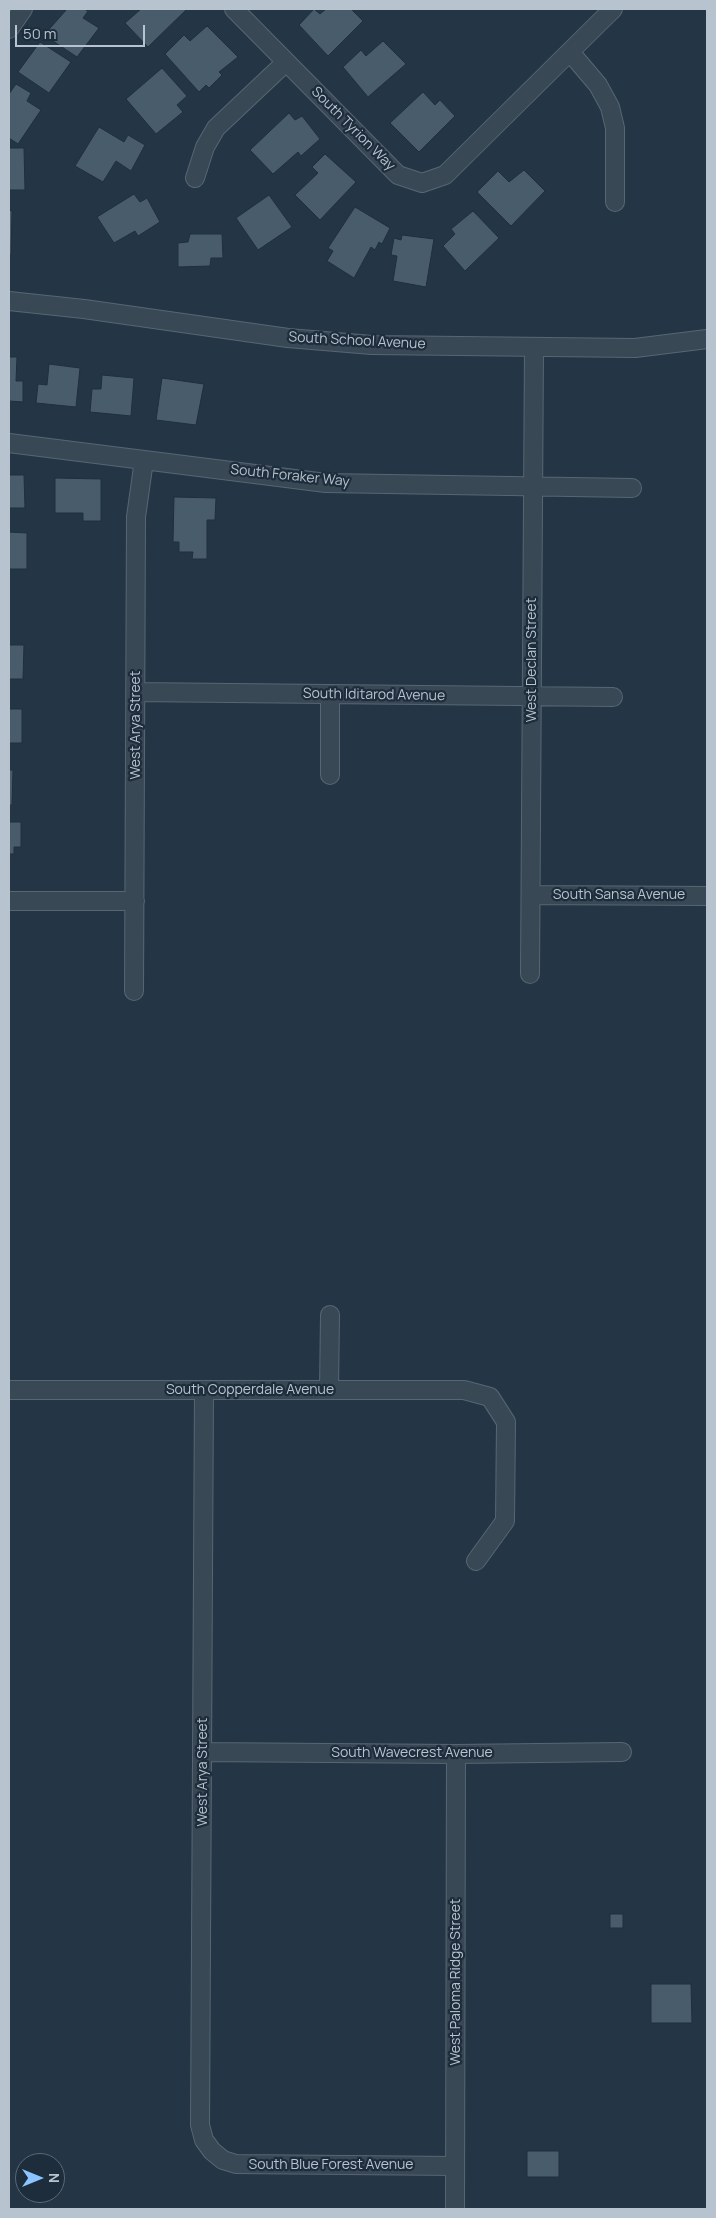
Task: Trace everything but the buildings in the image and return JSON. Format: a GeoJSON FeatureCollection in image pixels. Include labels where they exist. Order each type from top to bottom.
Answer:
{"type":"FeatureCollection","features":[{"type":"Feature","properties":{"kind":"street"},"geometry":{"type":"LineString","coordinates":[[9,29],[22,9]]}},
{"type":"Feature","properties":{"kind":"street","name":"South Tyrion Way"},"geometry":{"type":"LineString","coordinates":[[234,9],[398,175],[422,183],[445,175],[613,9]]}},
{"type":"Feature","properties":{"kind":"street"},"geometry":{"type":"LineString","coordinates":[[570,52],[598,85],[610,107],[615,128],[615,202]]}},
{"type":"Feature","properties":{"kind":"street"},"geometry":{"type":"LineString","coordinates":[[195,178],[205,147],[216,128],[286,62]]}},
{"type":"Feature","properties":{"kind":"street","name":"South School Avenue"},"geometry":{"type":"LineString","coordinates":[[9,302],[84,309],[297,339],[372,345],[635,348],[707,339]]}},
{"type":"Feature","properties":{"kind":"street","name":"West Declan Street"},"geometry":{"type":"LineString","coordinates":[[530,974],[534,347]]}},
{"type":"Feature","properties":{"kind":"street","name":"South Foraker Way"},"geometry":{"type":"LineString","coordinates":[[9,443],[326,483],[632,488]]}},
{"type":"Feature","properties":{"kind":"street","name":"West Arya Street"},"geometry":{"type":"LineString","coordinates":[[134,991],[136,517],[144,460]]}},
{"type":"Feature","properties":{"kind":"street","name":"South Iditarod Avenue"},"geometry":{"type":"LineString","coordinates":[[136,692],[613,697]]}},
{"type":"Feature","properties":{"kind":"street"},"geometry":{"type":"LineString","coordinates":[[330,694],[330,775]]}},
{"type":"Feature","properties":{"kind":"street","name":"South Sansa Avenue"},"geometry":{"type":"LineString","coordinates":[[531,895],[707,896]]}},
{"type":"Feature","properties":{"kind":"street"},"geometry":{"type":"LineString","coordinates":[[9,901],[135,901]]}},
{"type":"Feature","properties":{"kind":"street"},"geometry":{"type":"LineString","coordinates":[[329,1390],[330,1315]]}},
{"type":"Feature","properties":{"kind":"street","name":"South Copperdale Avenue"},"geometry":{"type":"LineString","coordinates":[[9,1390],[464,1390],[490,1397],[506,1422],[505,1521],[476,1561]]}},
{"type":"Feature","properties":{"kind":"street","name":"West Arya Street"},"geometry":{"type":"LineString","coordinates":[[204,1390],[200,2125],[204,2140],[212,2150]]}},
{"type":"Feature","properties":{"kind":"street","name":"South Wavecrest Avenue"},"geometry":{"type":"LineString","coordinates":[[203,1752],[456,1754],[622,1752]]}},
{"type":"Feature","properties":{"kind":"street","name":"West Paloma Ridge Street"},"geometry":{"type":"LineString","coordinates":[[455,2209],[456,1754]]}},
{"type":"Feature","properties":{"kind":"street","name":"South Blue Forest Avenue"},"geometry":{"type":"LineString","coordinates":[[212,2150],[223,2160],[236,2164],[455,2166]]}}]}
